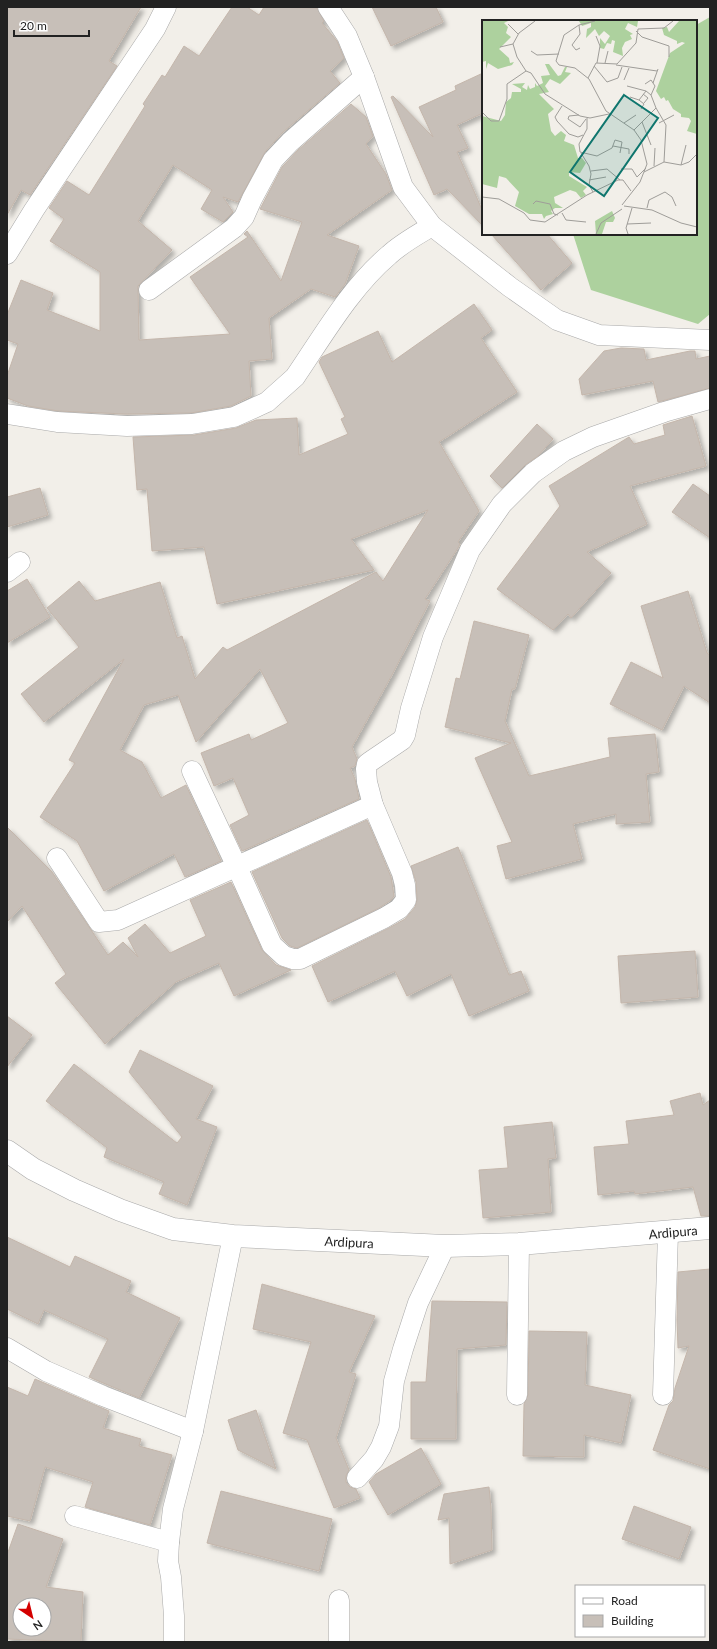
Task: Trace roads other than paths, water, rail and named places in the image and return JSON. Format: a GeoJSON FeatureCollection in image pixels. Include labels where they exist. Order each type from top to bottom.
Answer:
{"type":"FeatureCollection","features":[{"type":"Feature","properties":{"kind":"street"},"geometry":{"type":"LineString","coordinates":[[7,254],[34,210],[155,29],[166,7]]}},
{"type":"Feature","properties":{"kind":"street"},"geometry":{"type":"LineString","coordinates":[[328,7],[347,36],[364,77],[403,187],[432,226],[510,287],[557,320],[599,335],[710,340]]}},
{"type":"Feature","properties":{"kind":"street"},"geometry":{"type":"LineString","coordinates":[[149,290],[234,228],[244,217],[273,160],[290,142],[364,77]]}},
{"type":"Feature","properties":{"kind":"street"},"geometry":{"type":"LineString","coordinates":[[7,414],[56,422],[128,426],[192,424],[234,417],[267,402],[284,388],[294,377],[360,284],[388,255],[411,238],[432,226]]}},
{"type":"Feature","properties":{"kind":"street"},"geometry":{"type":"LineString","coordinates":[[192,771],[237,866],[272,945],[284,956],[300,959],[384,918],[399,909],[406,900],[405,885],[402,873],[373,805],[367,782],[366,769],[367,764],[402,740],[405,735],[411,708],[433,637],[470,550],[502,504],[533,473],[564,451],[593,437],[664,412],[710,399]]}},
{"type":"Feature","properties":{"kind":"street"},"geometry":{"type":"LineString","coordinates":[[58,858],[99,922],[118,920],[373,805]]}},
{"type":"Feature","properties":{"kind":"street","name":"Ardipura"},"geometry":{"type":"LineString","coordinates":[[7,1151],[40,1172],[74,1190],[120,1210],[174,1229],[233,1236],[445,1246],[519,1244],[668,1233],[710,1228]]}},
{"type":"Feature","properties":{"kind":"street"},"geometry":{"type":"LineString","coordinates":[[663,1395],[668,1233]]}},
{"type":"Feature","properties":{"kind":"street"},"geometry":{"type":"LineString","coordinates":[[174,1642],[173,1608],[168,1561],[173,1509],[193,1431],[233,1236]]}},
{"type":"Feature","properties":{"kind":"street"},"geometry":{"type":"LineString","coordinates":[[517,1395],[519,1244]]}},
{"type":"Feature","properties":{"kind":"street"},"geometry":{"type":"LineString","coordinates":[[357,1478],[374,1459],[381,1447],[389,1426],[394,1381],[403,1349],[418,1303],[445,1246]]}},
{"type":"Feature","properties":{"kind":"street"},"geometry":{"type":"LineString","coordinates":[[7,1348],[46,1371],[103,1396],[193,1431]]}},
{"type":"Feature","properties":{"kind":"street"},"geometry":{"type":"LineString","coordinates":[[74,1516],[169,1542]]}},
{"type":"Feature","properties":{"kind":"street"},"geometry":{"type":"LineString","coordinates":[[339,1600],[339,1642]]}}]}
